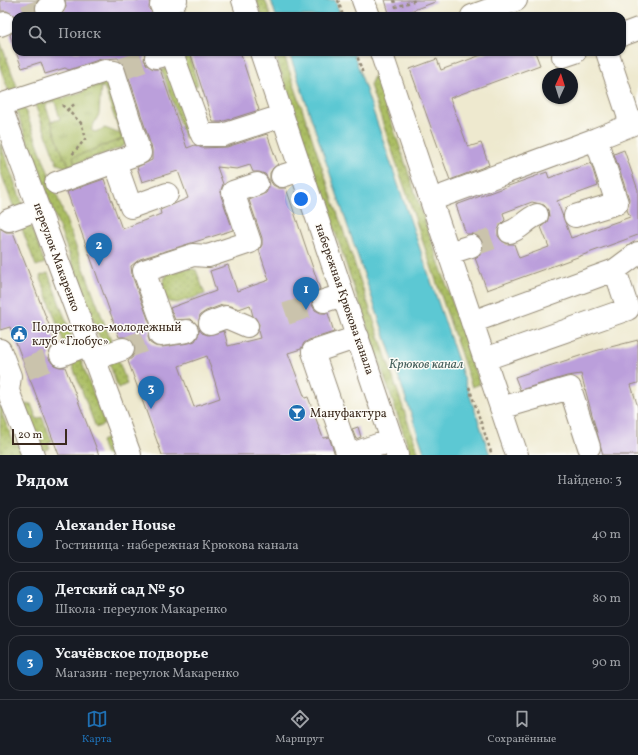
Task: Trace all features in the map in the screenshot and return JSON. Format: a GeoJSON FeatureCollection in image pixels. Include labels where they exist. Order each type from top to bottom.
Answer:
{"type":"FeatureCollection","features":[{"type":"Feature","properties":{"kind":"street"},"geometry":{"type":"LineString","coordinates":[[243,0],[247,12]]}},
{"type":"Feature","properties":{"kind":"street"},"geometry":{"type":"LineString","coordinates":[[363,0],[367,12]]}},
{"type":"Feature","properties":{"kind":"street"},"geometry":{"type":"LineString","coordinates":[[483,12],[516,0]]}},
{"type":"Feature","properties":{"kind":"street"},"geometry":{"type":"LineString","coordinates":[[626,34],[638,29]]}},
{"type":"Feature","properties":{"kind":"street"},"geometry":{"type":"LineString","coordinates":[[156,57],[160,56]]}},
{"type":"Feature","properties":{"kind":"street"},"geometry":{"type":"LineString","coordinates":[[173,56],[202,135],[223,135],[282,116]]}},
{"type":"Feature","properties":{"kind":"street","name":"набережная Крюкова канала"},"geometry":{"type":"LineString","coordinates":[[262,56],[282,116],[291,173],[334,298],[358,337],[395,447]]}},
{"type":"Feature","properties":{"kind":"street"},"geometry":{"type":"LineString","coordinates":[[382,56],[517,455]]}},
{"type":"Feature","properties":{"kind":"street"},"geometry":{"type":"LineString","coordinates":[[430,200],[596,139],[634,123],[609,56]]}},
{"type":"Feature","properties":{"kind":"street"},"geometry":{"type":"LineString","coordinates":[[1,113],[106,71],[118,70],[140,153],[56,183]]}},
{"type":"Feature","properties":{"kind":"street","name":"переулок Макаренко"},"geometry":{"type":"LineString","coordinates":[[1,113],[39,209],[130,455]]}},
{"type":"Feature","properties":{"kind":"street"},"geometry":{"type":"LineString","coordinates":[[575,216],[617,203],[596,139]]}},
{"type":"Feature","properties":{"kind":"street"},"geometry":{"type":"LineString","coordinates":[[115,162],[131,207],[167,194]]}},
{"type":"Feature","properties":{"kind":"street"},"geometry":{"type":"LineString","coordinates":[[171,333],[144,271],[193,254],[208,256],[250,242],[233,192],[257,184]]}},
{"type":"Feature","properties":{"kind":"street"},"geometry":{"type":"LineString","coordinates":[[9,220],[39,209]]}},
{"type":"Feature","properties":{"kind":"street"},"geometry":{"type":"LineString","coordinates":[[510,232],[517,230],[532,217],[537,215]]}},
{"type":"Feature","properties":{"kind":"street"},"geometry":{"type":"LineString","coordinates":[[449,253],[470,246]]}},
{"type":"Feature","properties":{"kind":"street"},"geometry":{"type":"LineString","coordinates":[[472,322],[615,270],[638,253]]}},
{"type":"Feature","properties":{"kind":"street"},"geometry":{"type":"LineString","coordinates":[[485,359],[628,309],[615,270]]}},
{"type":"Feature","properties":{"kind":"street"},"geometry":{"type":"LineString","coordinates":[[210,323],[226,317],[247,326]]}},
{"type":"Feature","properties":{"kind":"street"},"geometry":{"type":"LineString","coordinates":[[358,337],[313,352],[348,455],[395,447]]}},
{"type":"Feature","properties":{"kind":"street"},"geometry":{"type":"LineString","coordinates":[[61,355],[123,349]]}},
{"type":"Feature","properties":{"kind":"street"},"geometry":{"type":"LineString","coordinates":[[0,350],[18,373],[8,391],[33,455]]}},
{"type":"Feature","properties":{"kind":"street"},"geometry":{"type":"LineString","coordinates":[[501,408],[570,388],[589,447]]}},
{"type":"Feature","properties":{"kind":"path"},"geometry":{"type":"LineString","coordinates":[[338,0],[342,12]]}},
{"type":"Feature","properties":{"kind":"path"},"geometry":{"type":"LineString","coordinates":[[394,0],[396,7],[416,0]]}},
{"type":"Feature","properties":{"kind":"path"},"geometry":{"type":"LineString","coordinates":[[357,56],[363,74]]}},
{"type":"Feature","properties":{"kind":"path"},"geometry":{"type":"LineString","coordinates":[[59,102],[81,123],[86,138],[70,158]]}},
{"type":"Feature","properties":{"kind":"path"},"geometry":{"type":"LineString","coordinates":[[469,387],[492,455]]}},
{"type":"Feature","properties":{"kind":"green space"},"geometry":{"type":"Polygon","coordinates":[[[256,0],[265,0],[270,12],[260,12],[256,0]]]}},
{"type":"Feature","properties":{"kind":"green space"},"geometry":{"type":"Polygon","coordinates":[[[0,41],[18,89],[9,92],[0,67],[0,41]]]}},
{"type":"Feature","properties":{"kind":"green space"},"geometry":{"type":"Polygon","coordinates":[[[181,56],[189,56],[198,85],[193,87],[181,56]]]}},
{"type":"Feature","properties":{"kind":"green space"},"geometry":{"type":"Polygon","coordinates":[[[275,56],[284,56],[419,455],[411,455],[275,56]]]}},
{"type":"Feature","properties":{"kind":"green space"},"geometry":{"type":"Polygon","coordinates":[[[168,68],[191,136],[185,138],[162,70],[168,68]]]}},
{"type":"Feature","properties":{"kind":"green space"},"geometry":{"type":"Polygon","coordinates":[[[375,74],[480,384],[472,387],[370,85],[375,74]]]}},
{"type":"Feature","properties":{"kind":"green space"},"geometry":{"type":"Polygon","coordinates":[[[110,76],[128,143],[120,148],[75,164],[73,157],[122,139],[104,87],[93,89],[90,83],[110,76]]]}},
{"type":"Feature","properties":{"kind":"green space"},"geometry":{"type":"Polygon","coordinates":[[[90,83],[93,89],[101,86],[99,114],[91,130],[95,132],[105,128],[120,134],[122,139],[73,157],[75,164],[69,166],[67,159],[64,158],[51,122],[60,119],[53,95],[59,93],[62,99],[85,91],[84,85],[90,83]]]}},
{"type":"Feature","properties":{"kind":"green space"},"geometry":{"type":"Polygon","coordinates":[[[53,95],[55,101],[47,104],[46,107],[64,157],[67,159],[69,166],[66,167],[57,164],[34,102],[53,95]]]}},
{"type":"Feature","properties":{"kind":"green space"},"geometry":{"type":"Polygon","coordinates":[[[24,107],[112,344],[103,347],[16,110],[24,107]]]}},
{"type":"Feature","properties":{"kind":"green space"},"geometry":{"type":"Polygon","coordinates":[[[0,143],[24,208],[15,211],[0,170],[0,143]]]}},
{"type":"Feature","properties":{"kind":"green space"},"geometry":{"type":"Polygon","coordinates":[[[28,218],[45,263],[36,266],[19,221],[28,218]]]}},
{"type":"Feature","properties":{"kind":"green space"},"geometry":{"type":"Polygon","coordinates":[[[189,268],[196,270],[205,294],[177,303],[169,302],[164,295],[162,287],[166,276],[169,272],[189,268]]]}},
{"type":"Feature","properties":{"kind":"green space"},"geometry":{"type":"Polygon","coordinates":[[[48,273],[74,342],[65,346],[40,276],[48,273]]]}},
{"type":"Feature","properties":{"kind":"green space"},"geometry":{"type":"Polygon","coordinates":[[[80,358],[105,424],[96,428],[71,362],[80,358]]]}},
{"type":"Feature","properties":{"kind":"green space"},"geometry":{"type":"Polygon","coordinates":[[[118,359],[127,384],[118,388],[109,362],[118,359]]]}},
{"type":"Feature","properties":{"kind":"green space"},"geometry":{"type":"Polygon","coordinates":[[[0,400],[5,411],[2,414],[14,443],[19,445],[23,455],[0,455],[0,400]]]}},
{"type":"Feature","properties":{"kind":"green space"},"geometry":{"type":"Polygon","coordinates":[[[31,404],[37,419],[42,417],[52,441],[48,443],[50,448],[39,452],[25,405],[31,404]]]}},
{"type":"Feature","properties":{"kind":"green space"},"geometry":{"type":"Polygon","coordinates":[[[110,437],[116,455],[106,455],[101,441],[110,437]]]}},
{"type":"Feature","properties":{"kind":"water"},"geometry":{"type":"Polygon","coordinates":[[[271,0],[335,0],[340,12],[275,12],[271,0]]]}},
{"type":"Feature","properties":{"kind":"water","name":"Крюков канал"},"geometry":{"type":"Polygon","coordinates":[[[290,56],[354,56],[490,455],[425,455],[290,56]]]}},
{"type":"Feature","properties":{"kind":"building"},"geometry":{"type":"Polygon","coordinates":[[[0,0],[38,0],[35,7],[37,12],[12,12],[12,14],[7,11],[1,11],[0,0]]]}},
{"type":"Feature","properties":{"kind":"building"},"geometry":{"type":"Polygon","coordinates":[[[65,0],[150,0],[149,9],[152,12],[63,12],[66,7],[65,0]]]}},
{"type":"Feature","properties":{"kind":"building"},"geometry":{"type":"Polygon","coordinates":[[[385,0],[435,0],[435,2],[408,12],[389,12],[385,0]]]}},
{"type":"Feature","properties":{"kind":"building"},"geometry":{"type":"Polygon","coordinates":[[[18,56],[144,56],[144,60],[147,65],[153,69],[160,69],[187,148],[195,145],[202,148],[227,147],[267,134],[278,164],[270,173],[270,180],[273,185],[279,188],[286,188],[320,289],[315,292],[312,298],[312,305],[315,310],[321,313],[328,313],[334,332],[309,340],[304,343],[301,349],[288,353],[305,398],[308,397],[323,438],[329,437],[335,455],[162,455],[128,361],[133,357],[135,345],[126,337],[119,337],[67,192],[104,179],[122,229],[161,214],[160,210],[188,198],[178,171],[142,182],[137,167],[152,160],[152,149],[126,68],[118,58],[101,59],[69,70],[65,68],[45,74],[41,62],[22,68],[18,56]],[[250,165],[237,169],[217,167],[223,184],[221,196],[233,230],[140,259],[131,266],[132,275],[151,327],[148,337],[150,343],[155,346],[162,347],[195,341],[198,336],[199,329],[202,333],[208,335],[224,331],[228,346],[260,338],[258,331],[259,324],[253,316],[250,305],[239,309],[222,305],[206,311],[200,315],[198,326],[191,319],[175,320],[170,308],[216,291],[210,271],[228,265],[237,291],[269,280],[259,250],[262,245],[262,238],[249,200],[266,193],[269,187],[269,180],[265,174],[253,172],[250,165]],[[207,356],[179,366],[194,407],[220,398],[207,356]]]}},
{"type":"Feature","properties":{"kind":"building"},"geometry":{"type":"Polygon","coordinates":[[[191,56],[241,56],[259,110],[221,122],[213,122],[191,56]]]}},
{"type":"Feature","properties":{"kind":"building"},"geometry":{"type":"Polygon","coordinates":[[[478,56],[537,56],[540,65],[450,98],[468,147],[481,143],[489,165],[450,180],[410,69],[437,59],[441,70],[478,56]]]}},
{"type":"Feature","properties":{"kind":"building"},"geometry":{"type":"Polygon","coordinates":[[[624,150],[638,190],[638,235],[487,290],[475,258],[480,255],[483,249],[483,242],[474,234],[466,234],[456,205],[547,172],[549,178],[591,163],[598,186],[557,201],[571,238],[630,217],[627,210],[629,199],[614,154],[624,150]],[[532,202],[503,213],[505,220],[498,230],[498,236],[502,241],[508,244],[514,244],[519,258],[549,247],[541,227],[547,222],[549,216],[548,210],[544,205],[532,202]]]}},
{"type":"Feature","properties":{"kind":"building"},"geometry":{"type":"Polygon","coordinates":[[[0,228],[6,232],[13,232],[56,343],[51,348],[49,359],[54,365],[65,367],[99,455],[59,455],[10,327],[0,330],[0,228]]]}},
{"type":"Feature","properties":{"kind":"building"},"geometry":{"type":"Polygon","coordinates":[[[638,340],[638,383],[631,385],[638,407],[638,455],[603,455],[581,374],[567,376],[520,390],[515,377],[595,351],[638,340]]]}},
{"type":"Feature","properties":{"kind":"building"},"geometry":{"type":"Polygon","coordinates":[[[358,427],[361,437],[356,439],[352,429],[358,427]]]}},
{"type":"Feature","properties":{"kind":"tunnel"},"geometry":{"type":"LineString","coordinates":[[36,12],[47,8]]}},
{"type":"Feature","properties":{"kind":"tunnel"},"geometry":{"type":"LineString","coordinates":[[122,69],[156,57]]}},
{"type":"Feature","properties":{"kind":"tunnel"},"geometry":{"type":"LineString","coordinates":[[471,246],[510,232]]}},
{"type":"Feature","properties":{"kind":"tunnel"},"geometry":{"type":"LineString","coordinates":[[286,314],[324,301]]}},
{"type":"Feature","properties":{"kind":"tunnel"},"geometry":{"type":"LineString","coordinates":[[123,349],[160,335]]}},
{"type":"Feature","properties":{"kind":"tunnel"},"geometry":{"type":"LineString","coordinates":[[26,369],[61,355]]}},
{"type":"Feature","properties":{"kind":"place","name":"Детский сад № 50"},"geometry":{"type":"Point","coordinates":[99,266]}},
{"type":"Feature","properties":{"kind":"place","name":"Alexander House"},"geometry":{"type":"Point","coordinates":[306,310]}},
{"type":"Feature","properties":{"kind":"place","name":"Подростково-молодежный клуб «Глобус»"},"geometry":{"type":"Point","coordinates":[19,334]}},
{"type":"Feature","properties":{"kind":"place","name":"Усачёвское подворье"},"geometry":{"type":"Point","coordinates":[151,409]}},
{"type":"Feature","properties":{"kind":"place","name":"Мануфактура"},"geometry":{"type":"Point","coordinates":[297,413]}}]}
